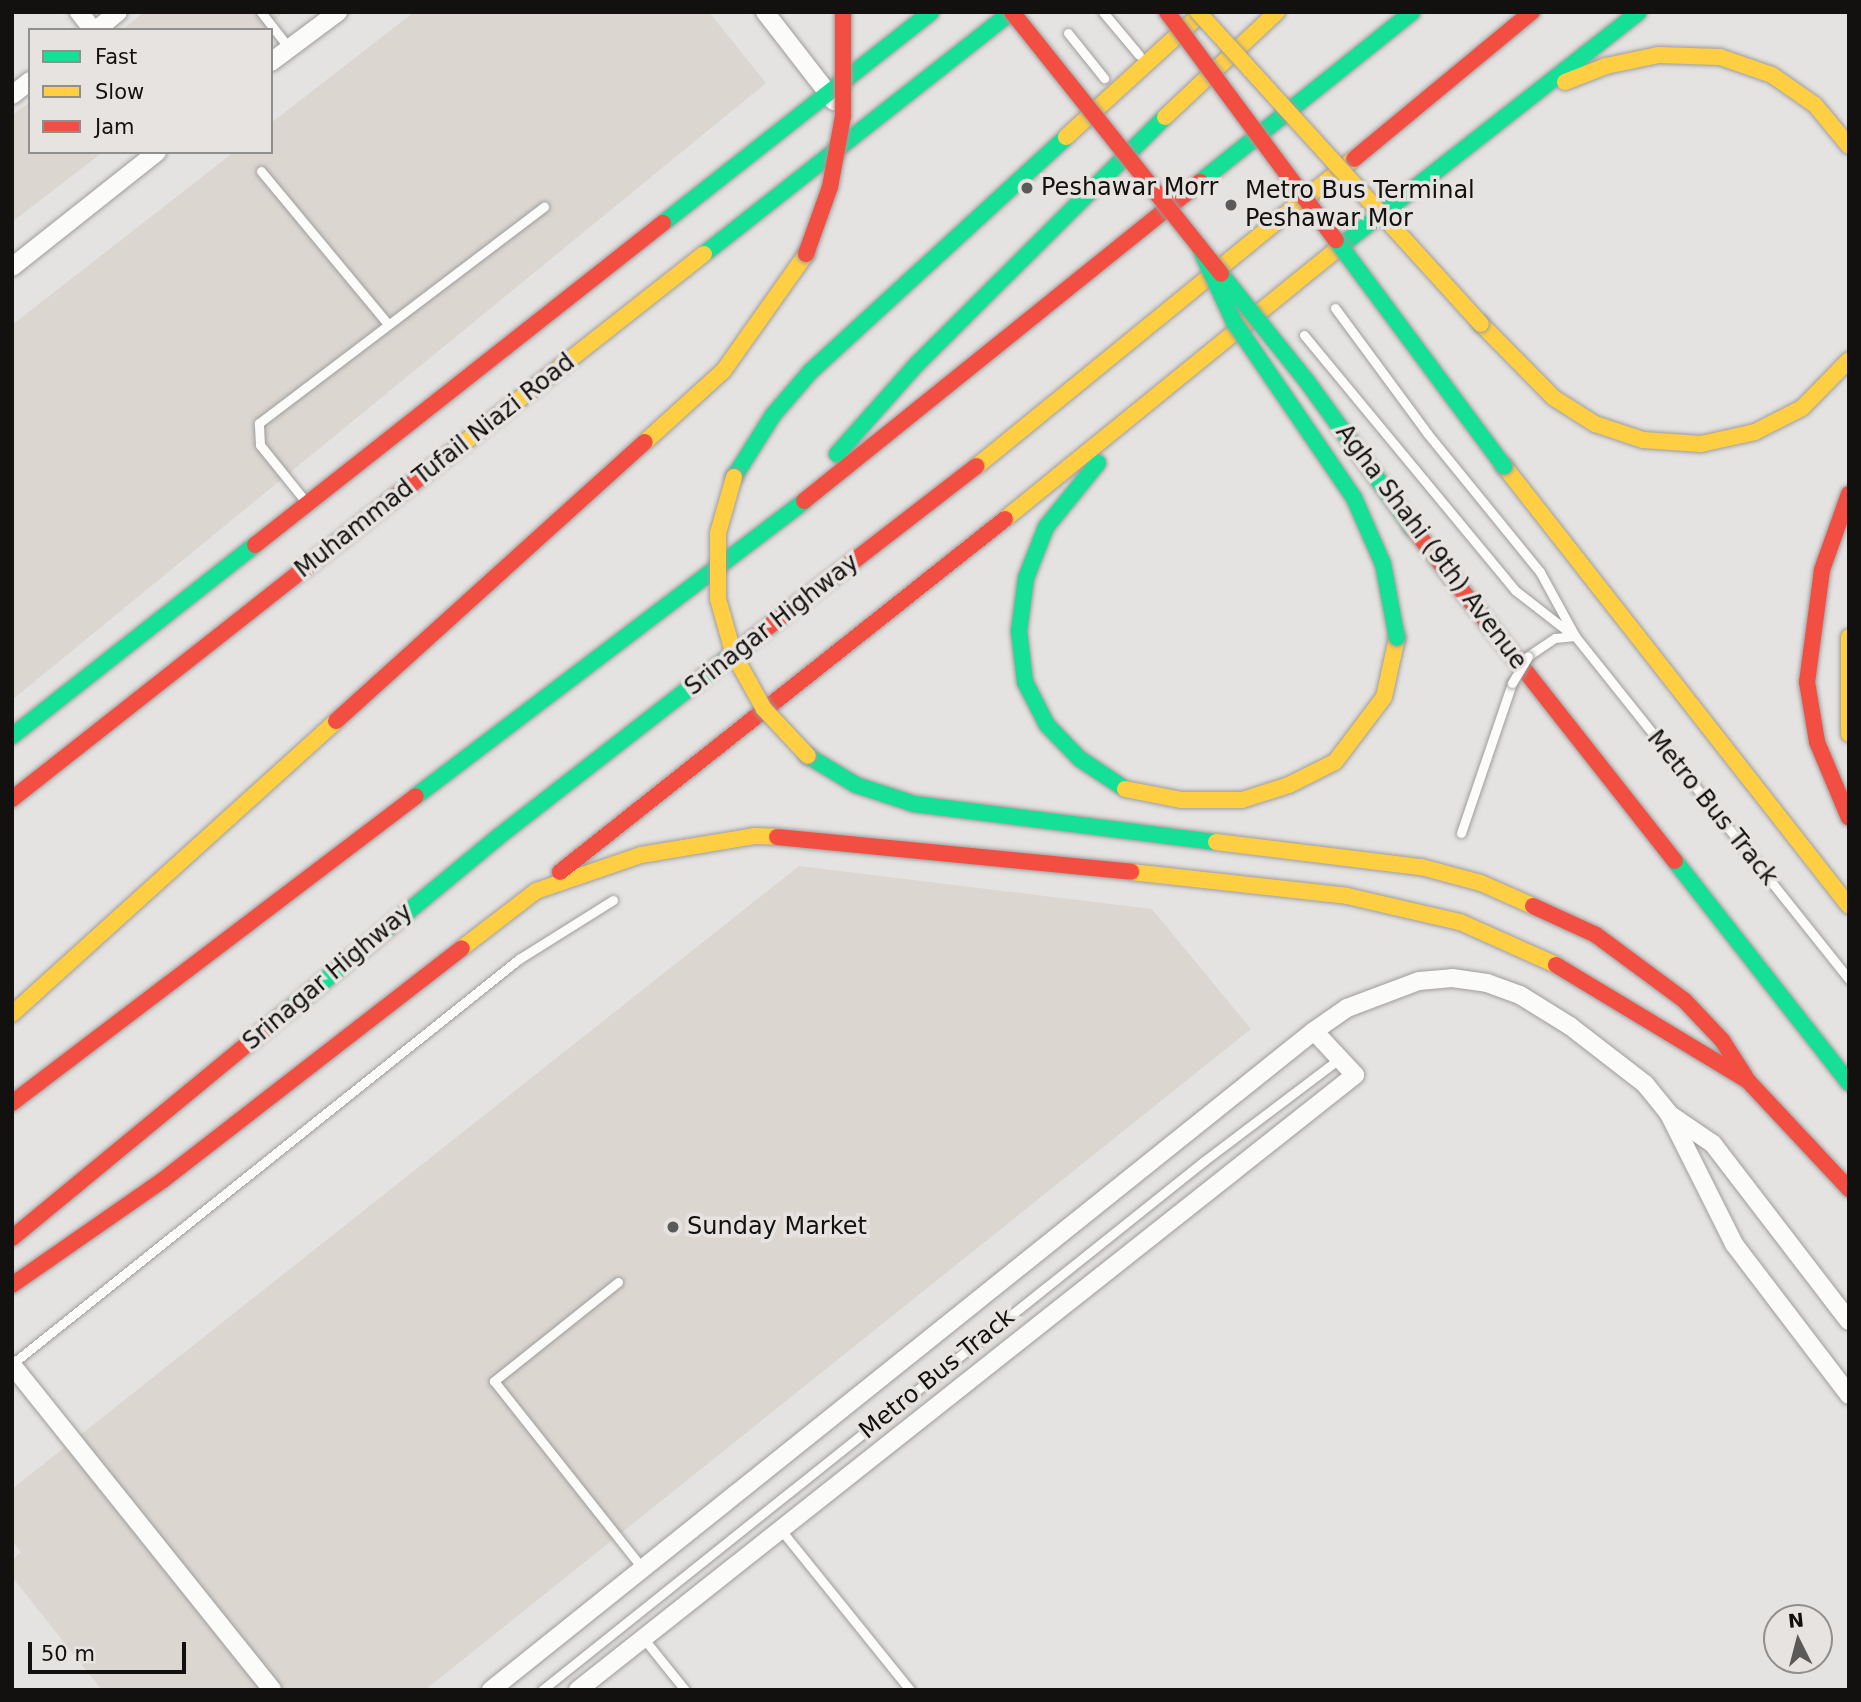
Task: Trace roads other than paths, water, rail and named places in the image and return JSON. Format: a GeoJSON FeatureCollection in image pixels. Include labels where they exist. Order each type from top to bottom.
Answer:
{"type":"FeatureCollection","features":[{"type":"Feature","properties":{"kind":"main road"},"geometry":{"type":"LineString","coordinates":[[12,1014],[723,369],[767,313],[806,254],[830,187],[843,116],[844,12]]}},
{"type":"Feature","properties":{"kind":"main road"},"geometry":{"type":"LineString","coordinates":[[12,736],[931,12]]}},
{"type":"Feature","properties":{"kind":"main road","name":"Muhammad Tufail Niazi Road"},"geometry":{"type":"LineString","coordinates":[[12,799],[1012,12]]}},
{"type":"Feature","properties":{"kind":"main road","name":"Agha Shahi (9th) Avenue"},"geometry":{"type":"LineString","coordinates":[[1012,12],[1306,380],[1412,527],[1849,1083]]}},
{"type":"Feature","properties":{"kind":"main road"},"geometry":{"type":"LineString","coordinates":[[1167,12],[1504,466],[1849,906]]}},
{"type":"Feature","properties":{"kind":"main road"},"geometry":{"type":"LineString","coordinates":[[1849,360],[1802,408],[1755,432],[1701,444],[1643,440],[1595,424],[1555,398],[1481,324],[1201,12],[811,371],[773,415],[734,477],[718,533],[718,599],[734,655],[764,709],[808,756],[856,785],[914,803],[1421,867],[1481,883],[1596,935],[1684,1000],[1722,1040],[1748,1081],[1849,1189]]}},
{"type":"Feature","properties":{"kind":"main road"},"geometry":{"type":"LineString","coordinates":[[772,526],[917,364],[1082,195],[1277,12]]}},
{"type":"Feature","properties":{"kind":"main road"},"geometry":{"type":"LineString","coordinates":[[12,1103],[772,526],[1412,12]]}},
{"type":"Feature","properties":{"kind":"main road","name":"Srinagar Highway"},"geometry":{"type":"LineString","coordinates":[[12,1238],[498,837],[1049,410],[1532,12]]}},
{"type":"Feature","properties":{"kind":"main road"},"geometry":{"type":"LineString","coordinates":[[12,1285],[163,1180],[536,891],[1147,405],[1507,113],[1639,12]]}},
{"type":"Feature","properties":{"kind":"main road"},"geometry":{"type":"LineString","coordinates":[[1507,113],[1606,66],[1658,55],[1720,57],[1783,83],[1815,105],[1849,146]]}},
{"type":"Feature","properties":{"kind":"main road"},"geometry":{"type":"LineString","coordinates":[[1147,405],[1046,527],[1026,578],[1019,631],[1025,682],[1046,725],[1080,759],[1126,789],[1181,800],[1242,800],[1289,785],[1335,762],[1358,734],[1384,697],[1397,638],[1395,605],[1383,564],[1354,498],[1234,322],[1199,246]]}},
{"type":"Feature","properties":{"kind":"main road"},"geometry":{"type":"LineString","coordinates":[[1849,494],[1822,570],[1811,626],[1807,682],[1817,741],[1849,818]]}},
{"type":"Feature","properties":{"kind":"main road"},"geometry":{"type":"LineString","coordinates":[[1849,637],[1849,734]]}},
{"type":"Feature","properties":{"kind":"main road"},"geometry":{"type":"LineString","coordinates":[[12,772],[26,788]]}},
{"type":"Feature","properties":{"kind":"main road"},"geometry":{"type":"LineString","coordinates":[[536,891],[640,855],[754,836],[822,838],[1347,896],[1400,905],[1504,939],[1555,964],[1748,1081]]}},
{"type":"Feature","properties":{"kind":"street"},"geometry":{"type":"LineString","coordinates":[[79,12],[92,28]]}},
{"type":"Feature","properties":{"kind":"street"},"geometry":{"type":"LineString","coordinates":[[97,28],[118,12]]}},
{"type":"Feature","properties":{"kind":"street"},"geometry":{"type":"LineString","coordinates":[[273,60],[338,12]]}},
{"type":"Feature","properties":{"kind":"street"},"geometry":{"type":"LineString","coordinates":[[765,12],[858,133]]}},
{"type":"Feature","properties":{"kind":"street"},"geometry":{"type":"LineString","coordinates":[[12,95],[28,83]]}},
{"type":"Feature","properties":{"kind":"street"},"geometry":{"type":"LineString","coordinates":[[12,267],[154,154]]}},
{"type":"Feature","properties":{"kind":"street"},"geometry":{"type":"LineString","coordinates":[[491,1690],[1314,1031],[1347,1008],[1419,981],[1452,978],[1487,983],[1520,995],[1603,1050],[1645,1084],[1669,1114],[1734,1244],[1849,1395]]}},
{"type":"Feature","properties":{"kind":"street"},"geometry":{"type":"LineString","coordinates":[[578,1690],[1355,1075],[1314,1031]]}},
{"type":"Feature","properties":{"kind":"street"},"geometry":{"type":"LineString","coordinates":[[1669,1114],[1713,1143],[1849,1321]]}},
{"type":"Feature","properties":{"kind":"street"},"geometry":{"type":"LineString","coordinates":[[12,1364],[272,1690]]}},
{"type":"Feature","properties":{"kind":"lane"},"geometry":{"type":"LineString","coordinates":[[261,12],[289,48]]}},
{"type":"Feature","properties":{"kind":"lane"},"geometry":{"type":"LineString","coordinates":[[1103,12],[1139,55]]}},
{"type":"Feature","properties":{"kind":"lane"},"geometry":{"type":"LineString","coordinates":[[1068,33],[1104,78]]}},
{"type":"Feature","properties":{"kind":"lane"},"geometry":{"type":"LineString","coordinates":[[261,171],[387,323]]}},
{"type":"Feature","properties":{"kind":"lane"},"geometry":{"type":"LineString","coordinates":[[307,503],[260,445],[259,423],[387,323],[544,207]]}},
{"type":"Feature","properties":{"kind":"lane","name":"Metro Bus Track"},"geometry":{"type":"LineString","coordinates":[[1335,308],[1427,433],[1540,572],[1575,636],[1849,979]]}},
{"type":"Feature","properties":{"kind":"lane","name":"Metro Bus Track"},"geometry":{"type":"LineString","coordinates":[[1304,335],[1516,591],[1575,636]]}},
{"type":"Feature","properties":{"kind":"lane"},"geometry":{"type":"LineString","coordinates":[[1461,833],[1512,683],[1528,656],[1555,638],[1575,636]]}},
{"type":"Feature","properties":{"kind":"lane"},"geometry":{"type":"LineString","coordinates":[[12,1364],[519,959],[612,900]]}},
{"type":"Feature","properties":{"kind":"lane","name":"Metro Bus Track"},"geometry":{"type":"LineString","coordinates":[[542,1690],[1203,1161],[1335,1062]]}},
{"type":"Feature","properties":{"kind":"lane"},"geometry":{"type":"LineString","coordinates":[[618,1282],[494,1381],[642,1568]]}},
{"type":"Feature","properties":{"kind":"lane"},"geometry":{"type":"LineString","coordinates":[[781,1530],[910,1690]]}},
{"type":"Feature","properties":{"kind":"lane"},"geometry":{"type":"LineString","coordinates":[[644,1639],[685,1690]]}},
{"type":"Feature","properties":{"kind":"place","name":"Peshawar Morr"},"geometry":{"type":"Point","coordinates":[1027,188]}},
{"type":"Feature","properties":{"kind":"place","name":"Metro Bus Terminal Peshawar Mor"},"geometry":{"type":"Point","coordinates":[1231,205]}},
{"type":"Feature","properties":{"kind":"place","name":"Sunday Market"},"geometry":{"type":"Point","coordinates":[673,1227]}}]}
